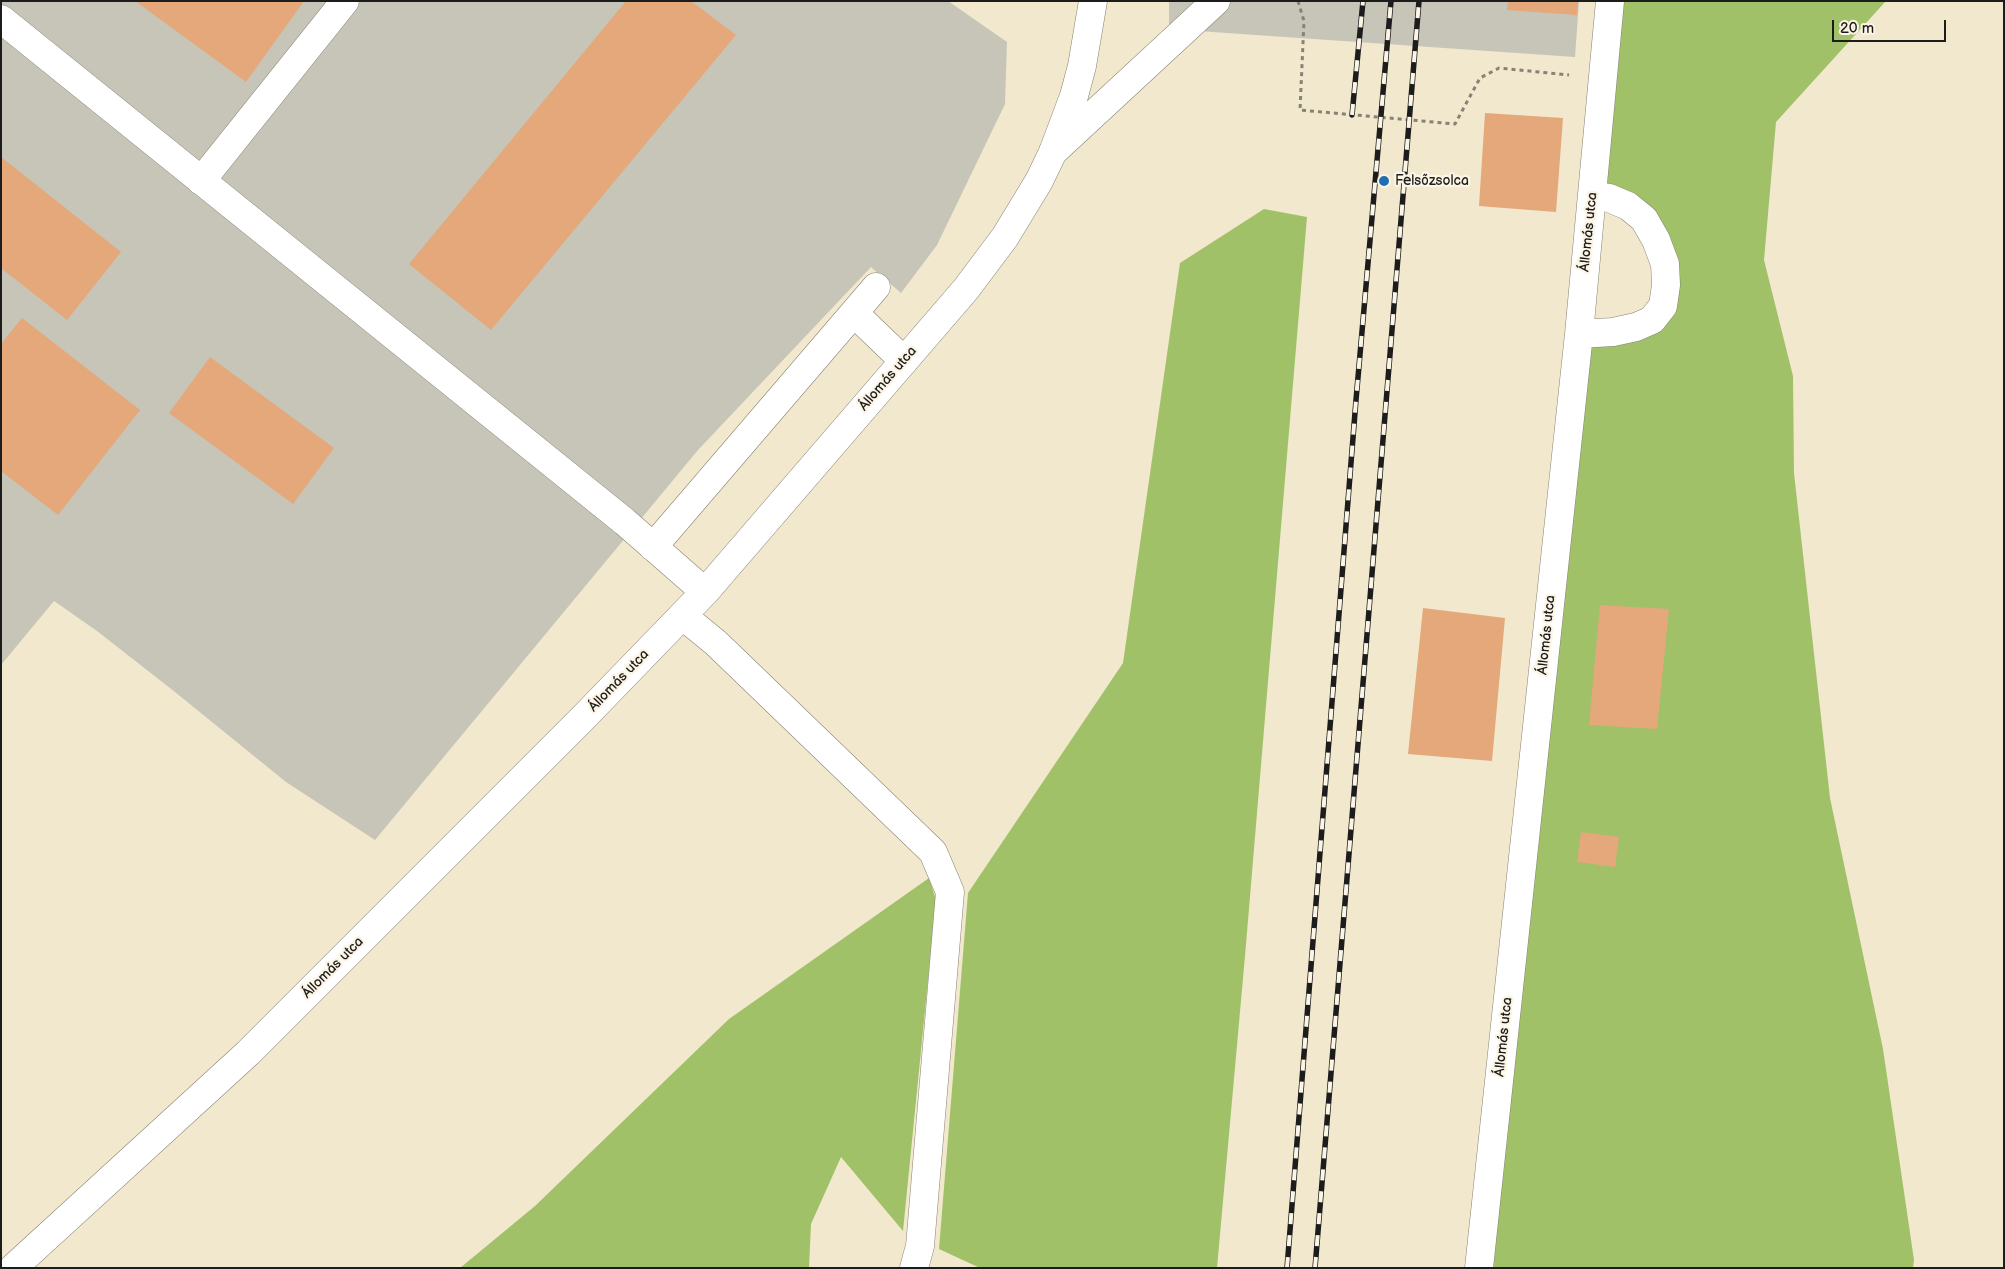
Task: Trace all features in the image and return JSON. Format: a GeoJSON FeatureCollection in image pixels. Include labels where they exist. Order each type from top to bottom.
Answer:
{"type":"FeatureCollection","features":[{"type":"Feature","properties":{"kind":"main road"},"geometry":{"type":"LineString","coordinates":[[201,181],[344,1]]}},
{"type":"Feature","properties":{"kind":"main road","name":"Állomás utca"},"geometry":{"type":"LineString","coordinates":[[13,1268],[248,1053],[683,616],[966,289],[1005,237],[1040,181],[1053,152],[1074,96],[1082,66],[1093,1]]}},
{"type":"Feature","properties":{"kind":"main road"},"geometry":{"type":"LineString","coordinates":[[1053,152],[1216,1]]}},
{"type":"Feature","properties":{"kind":"main road","name":"Állomás utca"},"geometry":{"type":"LineString","coordinates":[[1479,1268],[1579,334],[1610,1]]}},
{"type":"Feature","properties":{"kind":"main road"},"geometry":{"type":"LineString","coordinates":[[1,19],[625,522],[705,592]]}},
{"type":"Feature","properties":{"kind":"main road"},"geometry":{"type":"LineString","coordinates":[[1579,334],[1614,332],[1636,327],[1652,320],[1663,306],[1666,285],[1665,264],[1656,240],[1644,219],[1628,206],[1609,198],[1593,196]]}},
{"type":"Feature","properties":{"kind":"main road"},"geometry":{"type":"LineString","coordinates":[[652,547],[876,287]]}},
{"type":"Feature","properties":{"kind":"main road"},"geometry":{"type":"LineString","coordinates":[[854,313],[904,361]]}},
{"type":"Feature","properties":{"kind":"main road"},"geometry":{"type":"LineString","coordinates":[[683,616],[716,643],[933,852],[950,892],[920,1246],[914,1268]]}},
{"type":"Feature","properties":{"kind":"path"},"geometry":{"type":"LineString","coordinates":[[1298,1],[1304,20],[1300,110],[1455,124],[1480,78],[1499,68],[1604,78]]}},
{"type":"Feature","properties":{"kind":"shaded area"},"geometry":{"type":"Polygon","coordinates":[[[1,1],[948,1],[1007,42],[1005,104],[937,245],[901,293],[871,267],[698,450],[375,840],[286,782],[97,631],[54,601],[1,665],[1,1]]]}},
{"type":"Feature","properties":{"kind":"shaded area"},"geometry":{"type":"Polygon","coordinates":[[[1169,1],[1579,1],[1575,57],[1169,29],[1169,1]]]}},
{"type":"Feature","properties":{"kind":"green space"},"geometry":{"type":"Polygon","coordinates":[[[1614,1],[1886,1],[1776,122],[1764,260],[1793,376],[1794,473],[1830,798],[1883,1049],[1914,1260],[1913,1268],[1479,1268],[1579,334],[1652,320],[1656,240],[1593,195],[1614,1]]]}},
{"type":"Feature","properties":{"kind":"green space"},"geometry":{"type":"Polygon","coordinates":[[[1264,209],[1307,217],[1217,1268],[980,1268],[939,1249],[968,893],[1123,663],[1180,263],[1264,209]]]}},
{"type":"Feature","properties":{"kind":"green space"},"geometry":{"type":"Polygon","coordinates":[[[929,878],[936,900],[903,1231],[841,1157],[811,1224],[809,1268],[460,1268],[535,1206],[729,1019],[929,878]]]}},
{"type":"Feature","properties":{"kind":"building"},"geometry":{"type":"Polygon","coordinates":[[[135,1],[304,1],[246,82],[135,1]]]}},
{"type":"Feature","properties":{"kind":"building"},"geometry":{"type":"Polygon","coordinates":[[[626,1],[691,1],[736,35],[491,330],[409,264],[626,1]]]}},
{"type":"Feature","properties":{"kind":"building"},"geometry":{"type":"Polygon","coordinates":[[[1508,1],[1578,1],[1577,15],[1507,10],[1508,1]]]}},
{"type":"Feature","properties":{"kind":"building"},"geometry":{"type":"Polygon","coordinates":[[[1485,113],[1563,118],[1556,212],[1479,206],[1485,113]]]}},
{"type":"Feature","properties":{"kind":"building"},"geometry":{"type":"Polygon","coordinates":[[[1,157],[121,252],[67,320],[1,268],[1,157]]]}},
{"type":"Feature","properties":{"kind":"building"},"geometry":{"type":"Polygon","coordinates":[[[22,318],[140,410],[58,515],[1,471],[1,344],[22,318]]]}},
{"type":"Feature","properties":{"kind":"building"},"geometry":{"type":"Polygon","coordinates":[[[210,357],[334,448],[293,504],[169,413],[210,357]]]}},
{"type":"Feature","properties":{"kind":"building"},"geometry":{"type":"Polygon","coordinates":[[[1600,605],[1669,609],[1657,729],[1589,725],[1600,605]]]}},
{"type":"Feature","properties":{"kind":"building"},"geometry":{"type":"Polygon","coordinates":[[[1423,608],[1505,618],[1492,761],[1408,754],[1423,608]]]}},
{"type":"Feature","properties":{"kind":"building"},"geometry":{"type":"Polygon","coordinates":[[[1581,832],[1619,837],[1615,867],[1577,862],[1581,832]]]}},
{"type":"Feature","properties":{"kind":"railway"},"geometry":{"type":"LineString","coordinates":[[1352,115],[1363,1]]}},
{"type":"Feature","properties":{"kind":"railway"},"geometry":{"type":"LineString","coordinates":[[1287,1268],[1356,400],[1391,1]]}},
{"type":"Feature","properties":{"kind":"railway"},"geometry":{"type":"LineString","coordinates":[[1315,1268],[1419,1]]}},
{"type":"Feature","properties":{"kind":"place","name":"Felsőzsolca"},"geometry":{"type":"Point","coordinates":[1384,181]}}]}
